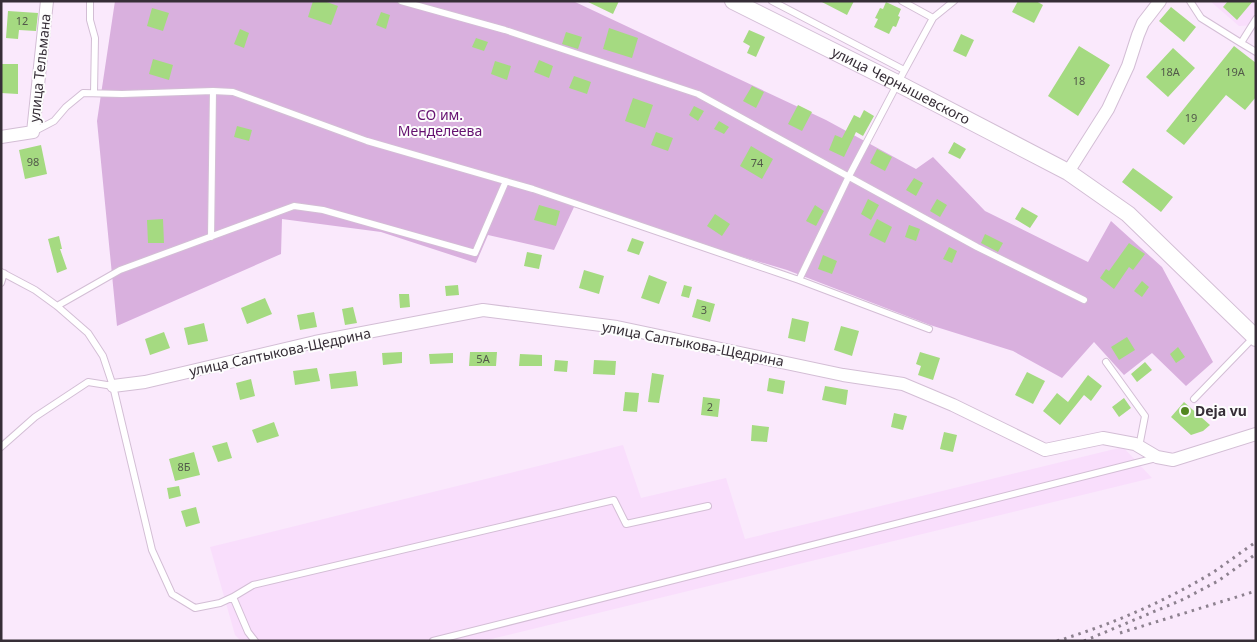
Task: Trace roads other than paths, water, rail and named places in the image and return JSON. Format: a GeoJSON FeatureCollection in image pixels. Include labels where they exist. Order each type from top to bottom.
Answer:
{"type":"FeatureCollection","features":[{"type":"Feature","properties":{"kind":"street","name":"улица Тельмана"},"geometry":{"type":"LineString","coordinates":[[1,137],[34,132],[47,1]]}},
{"type":"Feature","properties":{"kind":"street","name":"улица Чернышевского"},"geometry":{"type":"LineString","coordinates":[[733,1],[802,36],[901,76],[1068,172],[1128,214],[1255,337]]}},
{"type":"Feature","properties":{"kind":"street"},"geometry":{"type":"LineString","coordinates":[[1068,172],[1108,109],[1128,66],[1143,23],[1160,1]]}},
{"type":"Feature","properties":{"kind":"street","name":"улица Салтыкова-Щедрина"},"geometry":{"type":"LineString","coordinates":[[113,386],[145,382],[315,342],[483,310],[618,327],[844,375],[903,384],[1045,450],[1103,438],[1134,444],[1157,457],[1173,460],[1256,434]]}},
{"type":"Feature","properties":{"kind":"lane"},"geometry":{"type":"LineString","coordinates":[[90,1],[90,20],[95,38],[94,93]]}},
{"type":"Feature","properties":{"kind":"lane"},"geometry":{"type":"LineString","coordinates":[[401,1],[504,30],[698,94],[977,247],[1084,300]]}},
{"type":"Feature","properties":{"kind":"lane"},"geometry":{"type":"LineString","coordinates":[[772,1],[809,20],[901,76]]}},
{"type":"Feature","properties":{"kind":"lane"},"geometry":{"type":"LineString","coordinates":[[902,1],[933,18]]}},
{"type":"Feature","properties":{"kind":"lane"},"geometry":{"type":"LineString","coordinates":[[799,280],[849,176],[933,18],[954,1]]}},
{"type":"Feature","properties":{"kind":"lane"},"geometry":{"type":"LineString","coordinates":[[1190,1],[1201,18],[1256,52]]}},
{"type":"Feature","properties":{"kind":"lane"},"geometry":{"type":"LineString","coordinates":[[1241,43],[1256,19]]}},
{"type":"Feature","properties":{"kind":"lane"},"geometry":{"type":"LineString","coordinates":[[802,36],[809,20]]}},
{"type":"Feature","properties":{"kind":"lane"},"geometry":{"type":"LineString","coordinates":[[211,237],[212,91]]}},
{"type":"Feature","properties":{"kind":"lane"},"geometry":{"type":"LineString","coordinates":[[34,132],[54,121],[83,93],[233,92],[367,141],[533,188],[799,280],[929,329]]}},
{"type":"Feature","properties":{"kind":"lane"},"geometry":{"type":"LineString","coordinates":[[57,306],[120,270],[294,206],[323,210],[475,253],[506,181]]}},
{"type":"Feature","properties":{"kind":"lane"},"geometry":{"type":"LineString","coordinates":[[1,283],[2,273],[35,290],[88,333],[103,356],[113,386],[152,550],[172,594],[195,608],[220,603],[253,585],[614,500],[626,524],[708,506]]}},
{"type":"Feature","properties":{"kind":"lane"},"geometry":{"type":"LineString","coordinates":[[1194,399],[1255,337]]}},
{"type":"Feature","properties":{"kind":"lane"},"geometry":{"type":"LineString","coordinates":[[1106,362],[1145,416],[1139,447]]}},
{"type":"Feature","properties":{"kind":"lane"},"geometry":{"type":"LineString","coordinates":[[1,447],[34,417],[88,382],[113,386]]}},
{"type":"Feature","properties":{"kind":"lane"},"geometry":{"type":"LineString","coordinates":[[433,641],[1157,457]]}},
{"type":"Feature","properties":{"kind":"lane"},"geometry":{"type":"LineString","coordinates":[[234,597],[248,632],[255,641]]}},
{"type":"Feature","properties":{"kind":"railway"},"geometry":{"type":"LineString","coordinates":[[1057,641],[1097,628],[1175,594],[1212,573],[1256,542]]}},
{"type":"Feature","properties":{"kind":"railway"},"geometry":{"type":"LineString","coordinates":[[1084,641],[1184,599],[1218,581],[1256,554]]}},
{"type":"Feature","properties":{"kind":"railway"},"geometry":{"type":"LineString","coordinates":[[1120,633],[1256,591]]}},
{"type":"Feature","properties":{"kind":"place","name":"Deja vu"},"geometry":{"type":"Point","coordinates":[1185,411]}},
{"type":"Feature","properties":{"kind":"park label","name":"СО им. Менделеева"},"geometry":{"type":"Point","coordinates":[440,124]}}]}
